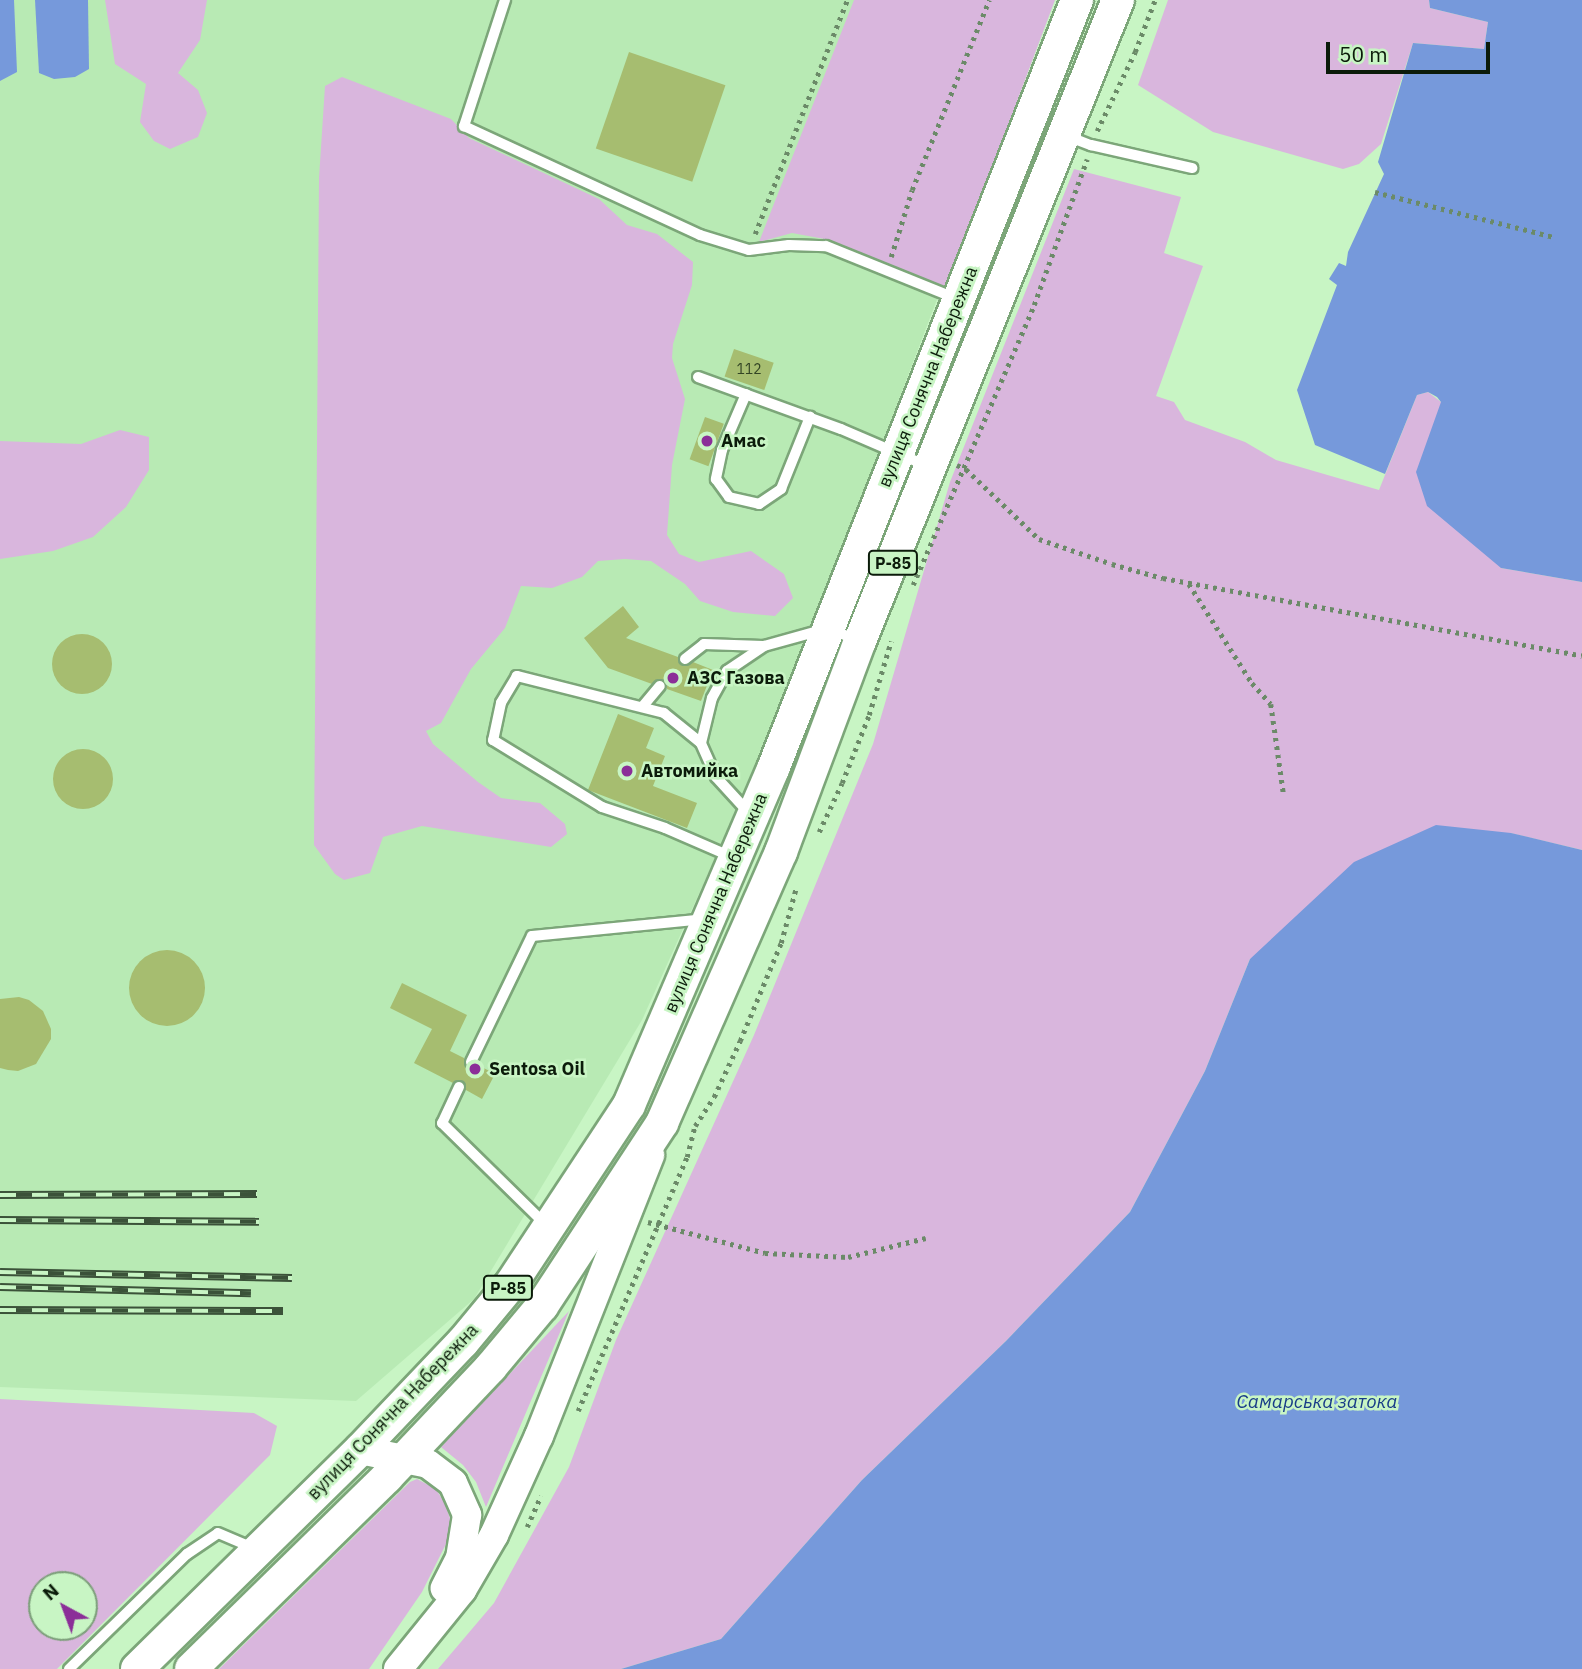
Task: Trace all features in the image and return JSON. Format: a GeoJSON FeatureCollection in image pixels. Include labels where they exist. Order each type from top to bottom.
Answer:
{"type":"FeatureCollection","features":[{"type":"Feature","properties":{"kind":"main road","name":"вулиця Сонячна Набережна"},"geometry":{"type":"LineString","coordinates":[[191,1669],[405,1457],[491,1367],[542,1306],[662,1123],[828,628],[1077,0]]}},
{"type":"Feature","properties":{"kind":"main road","name":"вулиця Сонячна Набережна"},"geometry":{"type":"LineString","coordinates":[[137,1669],[360,1450],[463,1342],[511,1284],[629,1105],[712,918],[757,842],[860,641],[935,462],[1118,0]]}},
{"type":"Feature","properties":{"kind":"main road"},"geometry":{"type":"LineString","coordinates":[[406,1661],[463,1590],[494,1535],[539,1436],[662,1123]]}},
{"type":"Feature","properties":{"kind":"main road"},"geometry":{"type":"LineString","coordinates":[[360,1450],[405,1457],[428,1464],[453,1483],[467,1515],[460,1558],[406,1661]]}},
{"type":"Feature","properties":{"kind":"lane"},"geometry":{"type":"LineString","coordinates":[[505,0],[464,126],[700,235],[749,250],[789,245],[826,246],[958,300]]}},
{"type":"Feature","properties":{"kind":"lane"},"geometry":{"type":"LineString","coordinates":[[1064,135],[1091,145],[1192,168]]}},
{"type":"Feature","properties":{"kind":"lane"},"geometry":{"type":"LineString","coordinates":[[698,377],[810,417],[897,455],[935,462]]}},
{"type":"Feature","properties":{"kind":"lane"},"geometry":{"type":"LineString","coordinates":[[746,394],[722,450],[716,479],[729,497],[759,504],[782,489],[810,417]]}},
{"type":"Feature","properties":{"kind":"lane"},"geometry":{"type":"LineString","coordinates":[[701,743],[712,698],[727,671],[764,646],[828,628],[860,641]]}},
{"type":"Feature","properties":{"kind":"lane"},"geometry":{"type":"LineString","coordinates":[[685,659],[704,643],[764,646]]}},
{"type":"Feature","properties":{"kind":"lane"},"geometry":{"type":"LineString","coordinates":[[516,676],[664,713],[701,743],[716,777],[757,842],[665,828],[603,807],[493,740],[501,703],[516,676]]}},
{"type":"Feature","properties":{"kind":"lane"},"geometry":{"type":"LineString","coordinates":[[643,706],[660,686]]}},
{"type":"Feature","properties":{"kind":"lane"},"geometry":{"type":"LineString","coordinates":[[471,1062],[532,936],[712,918]]}},
{"type":"Feature","properties":{"kind":"lane"},"geometry":{"type":"LineString","coordinates":[[459,1087],[442,1123],[548,1227]]}},
{"type":"Feature","properties":{"kind":"lane"},"geometry":{"type":"LineString","coordinates":[[69,1669],[187,1554],[218,1533],[258,1550]]}},
{"type":"Feature","properties":{"kind":"path"},"geometry":{"type":"LineString","coordinates":[[749,250],[847,0]]}},
{"type":"Feature","properties":{"kind":"path"},"geometry":{"type":"LineString","coordinates":[[887,271],[912,190],[989,0]]}},
{"type":"Feature","properties":{"kind":"path"},"geometry":{"type":"LineString","coordinates":[[1375,192],[1553,237]]}},
{"type":"Feature","properties":{"kind":"path"},"geometry":{"type":"LineString","coordinates":[[935,462],[966,469],[1039,539],[1112,564],[1189,583],[1582,656]]}},
{"type":"Feature","properties":{"kind":"path"},"geometry":{"type":"LineString","coordinates":[[1189,583],[1252,683],[1271,704],[1284,796]]}},
{"type":"Feature","properties":{"kind":"path"},"geometry":{"type":"LineString","coordinates":[[626,1220],[658,1223],[765,1253],[848,1257],[926,1238]]}},
{"type":"Feature","properties":{"kind":"shaded area"},"geometry":{"type":"Polygon","coordinates":[[[0,0],[1051,0],[775,725],[642,1020],[474,1299],[356,1401],[0,1387],[0,0]]]}},
{"type":"Feature","properties":{"kind":"shaded area"},"geometry":{"type":"Polygon","coordinates":[[[105,0],[207,0],[200,40],[178,73],[198,90],[207,113],[198,137],[170,149],[154,141],[140,122],[146,84],[115,64],[105,0]]]}},
{"type":"Feature","properties":{"kind":"shaded area"},"geometry":{"type":"Polygon","coordinates":[[[854,0],[1055,0],[947,288],[830,240],[792,233],[759,242],[854,0]]]}},
{"type":"Feature","properties":{"kind":"shaded area"},"geometry":{"type":"Polygon","coordinates":[[[1168,0],[1429,0],[1430,8],[1488,22],[1484,49],[1413,43],[1381,144],[1359,164],[1343,169],[1213,132],[1138,85],[1168,0]]]}},
{"type":"Feature","properties":{"kind":"shaded area"},"geometry":{"type":"Polygon","coordinates":[[[342,77],[451,119],[469,138],[599,199],[627,225],[657,234],[693,262],[692,285],[673,344],[672,358],[685,399],[672,465],[667,535],[679,554],[699,562],[751,551],[784,574],[793,598],[775,616],[733,612],[700,601],[685,584],[651,561],[625,559],[598,561],[582,577],[552,588],[521,586],[505,628],[471,669],[441,723],[426,731],[433,744],[478,782],[501,798],[540,803],[565,824],[567,834],[551,847],[422,826],[383,837],[370,873],[344,880],[335,874],[314,845],[319,178],[325,86],[342,77]]]}},
{"type":"Feature","properties":{"kind":"shaded area"},"geometry":{"type":"Polygon","coordinates":[[[1074,169],[1181,197],[1164,253],[1203,266],[1156,396],[1174,402],[1185,420],[1245,442],[1276,460],[1379,490],[1417,395],[1428,392],[1441,402],[1501,568],[1582,582],[1582,850],[1510,833],[1250,959],[1205,1071],[1130,1212],[1006,1341],[862,1480],[721,1639],[621,1669],[438,1669],[494,1603],[569,1467],[616,1340],[754,1035],[873,744],[950,482],[1074,169]]]}},
{"type":"Feature","properties":{"kind":"shaded area"},"geometry":{"type":"Polygon","coordinates":[[[120,430],[149,437],[149,470],[126,507],[93,537],[53,551],[0,559],[0,441],[81,444],[120,430]]]}},
{"type":"Feature","properties":{"kind":"shaded area"},"geometry":{"type":"Polygon","coordinates":[[[569,1311],[486,1507],[476,1482],[463,1465],[441,1447],[569,1311]]]}},
{"type":"Feature","properties":{"kind":"shaded area"},"geometry":{"type":"Polygon","coordinates":[[[0,1399],[254,1413],[277,1426],[270,1455],[98,1628],[98,1571],[28,1571],[28,1641],[85,1641],[57,1669],[0,1669],[0,1399]]]}},
{"type":"Feature","properties":{"kind":"shaded area"},"geometry":{"type":"Polygon","coordinates":[[[417,1479],[436,1489],[445,1504],[452,1524],[450,1536],[422,1592],[369,1669],[219,1669],[410,1482],[417,1479]]]}},
{"type":"Feature","properties":{"kind":"water"},"geometry":{"type":"Polygon","coordinates":[[[0,0],[14,0],[17,72],[0,81],[0,0]]]}},
{"type":"Feature","properties":{"kind":"water"},"geometry":{"type":"Polygon","coordinates":[[[35,0],[88,0],[89,69],[75,77],[54,79],[39,73],[35,0]]]}},
{"type":"Feature","properties":{"kind":"water"},"geometry":{"type":"Polygon","coordinates":[[[1429,0],[1582,0],[1582,582],[1501,568],[1427,506],[1416,472],[1441,402],[1437,397],[1428,392],[1417,395],[1385,474],[1315,445],[1297,390],[1337,285],[1329,279],[1339,263],[1346,266],[1348,252],[1384,174],[1378,162],[1413,43],[1484,49],[1488,22],[1430,8],[1429,0]]]}},
{"type":"Feature","properties":{"kind":"water","name":"Самарська затока"},"geometry":{"type":"Polygon","coordinates":[[[1436,825],[1511,833],[1582,850],[1582,1669],[621,1669],[721,1639],[862,1480],[1006,1341],[1130,1212],[1205,1071],[1250,959],[1354,862],[1436,825]]]}},
{"type":"Feature","properties":{"kind":"building"},"geometry":{"type":"Polygon","coordinates":[[[629,52],[725,85],[692,182],[596,148],[629,52]]]}},
{"type":"Feature","properties":{"kind":"building"},"geometry":{"type":"Polygon","coordinates":[[[734,349],[774,363],[764,390],[725,376],[734,349]]]}},
{"type":"Feature","properties":{"kind":"building","name":"Амас"},"geometry":{"type":"Polygon","coordinates":[[[705,417],[724,424],[708,466],[690,459],[705,417]]]}},
{"type":"Feature","properties":{"kind":"building","name":"АЗС Газова"},"geometry":{"type":"Polygon","coordinates":[[[623,606],[639,627],[626,638],[678,657],[683,666],[693,662],[713,670],[701,701],[667,689],[667,683],[662,679],[652,684],[608,668],[584,638],[623,606]]]}},
{"type":"Feature","properties":{"kind":"building"},"geometry":{"type":"Polygon","coordinates":[[[76,634],[88,634],[104,642],[110,652],[110,676],[104,686],[88,694],[76,694],[60,686],[52,670],[52,658],[60,642],[76,634]]]}},
{"type":"Feature","properties":{"kind":"building","name":"Автомийка"},"geometry":{"type":"Polygon","coordinates":[[[618,714],[654,728],[646,748],[665,756],[653,786],[697,803],[687,828],[588,790],[618,714]]]}},
{"type":"Feature","properties":{"kind":"building"},"geometry":{"type":"Polygon","coordinates":[[[77,749],[89,749],[105,757],[111,767],[111,791],[105,801],[89,809],[77,809],[61,801],[53,785],[53,773],[61,757],[77,749]]]}},
{"type":"Feature","properties":{"kind":"building"},"geometry":{"type":"Polygon","coordinates":[[[167,950],[181,953],[194,961],[202,974],[205,988],[202,1002],[194,1015],[181,1023],[167,1026],[153,1023],[140,1015],[132,1002],[129,988],[132,974],[140,961],[153,953],[167,950]]]}},
{"type":"Feature","properties":{"kind":"building"},"geometry":{"type":"Polygon","coordinates":[[[402,983],[467,1015],[450,1051],[464,1058],[467,1068],[478,1065],[495,1074],[482,1099],[466,1090],[463,1081],[453,1083],[414,1063],[432,1029],[390,1008],[402,983]]]}},
{"type":"Feature","properties":{"kind":"building"},"geometry":{"type":"Polygon","coordinates":[[[19,997],[29,1000],[43,1011],[51,1029],[51,1039],[36,1064],[18,1071],[0,1068],[0,999],[19,997]]]}},
{"type":"Feature","properties":{"kind":"railway"},"geometry":{"type":"LineString","coordinates":[[0,1195],[257,1194]]}},
{"type":"Feature","properties":{"kind":"railway"},"geometry":{"type":"LineString","coordinates":[[0,1220],[259,1222]]}},
{"type":"Feature","properties":{"kind":"railway"},"geometry":{"type":"LineString","coordinates":[[0,1272],[292,1278]]}},
{"type":"Feature","properties":{"kind":"railway"},"geometry":{"type":"LineString","coordinates":[[0,1287],[251,1293]]}},
{"type":"Feature","properties":{"kind":"railway"},"geometry":{"type":"LineString","coordinates":[[0,1310],[283,1311]]}},
{"type":"Feature","properties":{"kind":"place","name":"Амас"},"geometry":{"type":"Point","coordinates":[707,441]}},
{"type":"Feature","properties":{"kind":"place","name":"АЗС Газова"},"geometry":{"type":"Point","coordinates":[673,678]}},
{"type":"Feature","properties":{"kind":"place","name":"Автомийка"},"geometry":{"type":"Point","coordinates":[627,771]}},
{"type":"Feature","properties":{"kind":"place","name":"Sentosa Oil"},"geometry":{"type":"Point","coordinates":[475,1069]}}]}
